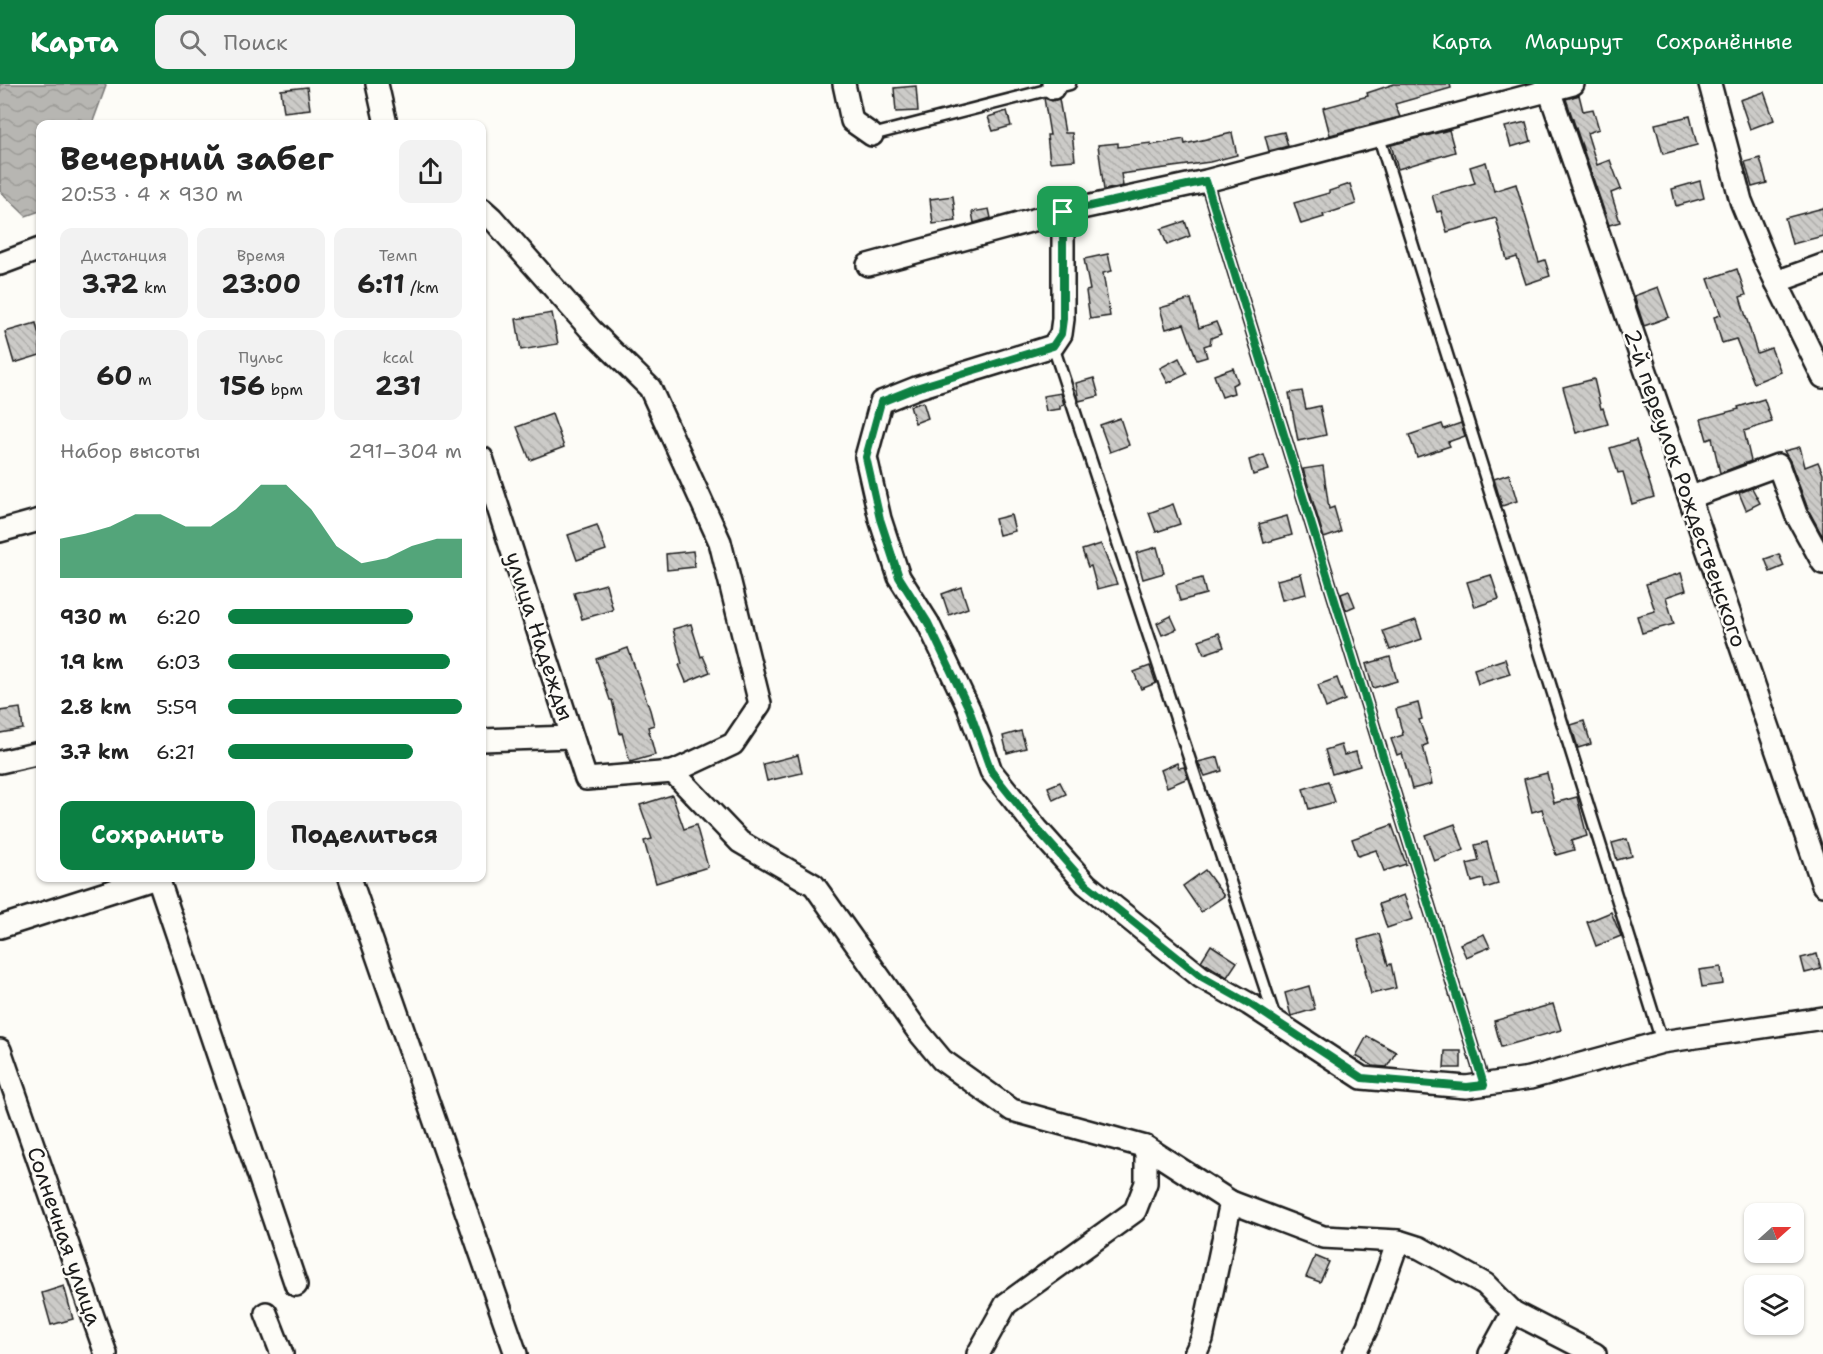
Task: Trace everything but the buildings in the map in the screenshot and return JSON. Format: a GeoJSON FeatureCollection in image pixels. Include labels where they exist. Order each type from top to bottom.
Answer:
{"type":"FeatureCollection","features":[{"type":"Feature","properties":{"kind":"street"},"geometry":{"type":"LineString","coordinates":[[377,84],[385,120]]}},
{"type":"Feature","properties":{"kind":"street"},"geometry":{"type":"LineString","coordinates":[[844,84],[852,121],[872,135]]}},
{"type":"Feature","properties":{"kind":"street"},"geometry":{"type":"LineString","coordinates":[[868,265],[1063,212],[1206,181],[1574,84]]}},
{"type":"Feature","properties":{"kind":"street"},"geometry":{"type":"LineString","coordinates":[[1710,84],[1740,201],[1776,282],[1823,377]]}},
{"type":"Feature","properties":{"kind":"street","name":"2-й переулок Рождественского"},"geometry":{"type":"LineString","coordinates":[[1549,90],[1823,885]]}},
{"type":"Feature","properties":{"kind":"street"},"geometry":{"type":"LineString","coordinates":[[1063,212],[1063,319],[1061,334],[1053,346],[916,388],[881,402],[866,457],[880,519],[899,577],[928,623],[969,709],[991,771],[1038,830],[1086,884],[1202,977],[1250,1004],[1277,1024],[1362,1078],[1467,1087],[1484,1085],[1530,1078],[1662,1042],[1823,1018]]}},
{"type":"Feature","properties":{"kind":"street"},"geometry":{"type":"LineString","coordinates":[[486,213],[591,330],[650,388],[720,542],[760,704],[733,744],[673,772],[740,842],[814,885],[917,1030],[942,1060],[1012,1110],[1146,1147],[1231,1202],[1323,1237],[1398,1241],[1420,1248],[1485,1284],[1513,1312],[1595,1354]]}},
{"type":"Feature","properties":{"kind":"street"},"geometry":{"type":"LineString","coordinates":[[0,264],[36,250]]}},
{"type":"Feature","properties":{"kind":"street"},"geometry":{"type":"LineString","coordinates":[[1776,282],[1823,265]]}},
{"type":"Feature","properties":{"kind":"street"},"geometry":{"type":"LineString","coordinates":[[1690,497],[1778,465],[1796,514],[1823,563]]}},
{"type":"Feature","properties":{"kind":"street","name":"улица Надежды"},"geometry":{"type":"LineString","coordinates":[[486,470],[586,779],[673,772]]}},
{"type":"Feature","properties":{"kind":"street"},"geometry":{"type":"LineString","coordinates":[[0,531],[36,520]]}},
{"type":"Feature","properties":{"kind":"street"},"geometry":{"type":"LineString","coordinates":[[486,740],[572,737]]}},
{"type":"Feature","properties":{"kind":"street"},"geometry":{"type":"LineString","coordinates":[[0,762],[36,754]]}},
{"type":"Feature","properties":{"kind":"street"},"geometry":{"type":"LineString","coordinates":[[0,927],[141,882]]}},
{"type":"Feature","properties":{"kind":"street"},"geometry":{"type":"LineString","coordinates":[[159,882],[296,1285]]}},
{"type":"Feature","properties":{"kind":"street"},"geometry":{"type":"LineString","coordinates":[[351,882],[516,1354]]}},
{"type":"Feature","properties":{"kind":"street","name":"Солнечная улица"},"geometry":{"type":"LineString","coordinates":[[0,1050],[106,1354]]}},
{"type":"Feature","properties":{"kind":"street"},"geometry":{"type":"LineString","coordinates":[[978,1354],[1006,1304],[1135,1211],[1146,1183],[1146,1147]]}},
{"type":"Feature","properties":{"kind":"street"},"geometry":{"type":"LineString","coordinates":[[1195,1354],[1202,1339],[1231,1202]]}},
{"type":"Feature","properties":{"kind":"street"},"geometry":{"type":"LineString","coordinates":[[1354,1354],[1368,1326],[1398,1241]]}},
{"type":"Feature","properties":{"kind":"street"},"geometry":{"type":"LineString","coordinates":[[1490,1354],[1513,1312]]}},
{"type":"Feature","properties":{"kind":"street"},"geometry":{"type":"LineString","coordinates":[[266,1313],[282,1354]]}},
{"type":"Feature","properties":{"kind":"lane"},"geometry":{"type":"LineString","coordinates":[[872,135],[1059,85]]}},
{"type":"Feature","properties":{"kind":"lane"},"geometry":{"type":"LineString","coordinates":[[1378,134],[1662,1042]]}},
{"type":"Feature","properties":{"kind":"lane"},"geometry":{"type":"LineString","coordinates":[[1206,181],[1484,1085]]}},
{"type":"Feature","properties":{"kind":"lane"},"geometry":{"type":"LineString","coordinates":[[1053,346],[1277,1024]]}},
{"type":"Feature","properties":{"kind":"water"},"geometry":{"type":"Polygon","coordinates":[[[0,84],[104,84],[106,86],[93,120],[36,120],[36,212],[26,216],[0,191],[0,84]]]}},
{"type":"Feature","properties":{"kind":"route"},"geometry":{"type":"LineString","coordinates":[[1206,181],[1484,1085],[1467,1087],[1362,1078],[1338,1064],[1250,1004],[1202,977],[1086,884],[1038,830],[991,771],[969,709],[928,623],[899,577],[880,519],[866,457],[881,402],[916,388],[1053,346],[1061,334],[1063,319],[1063,212],[1206,181]]}}]}
